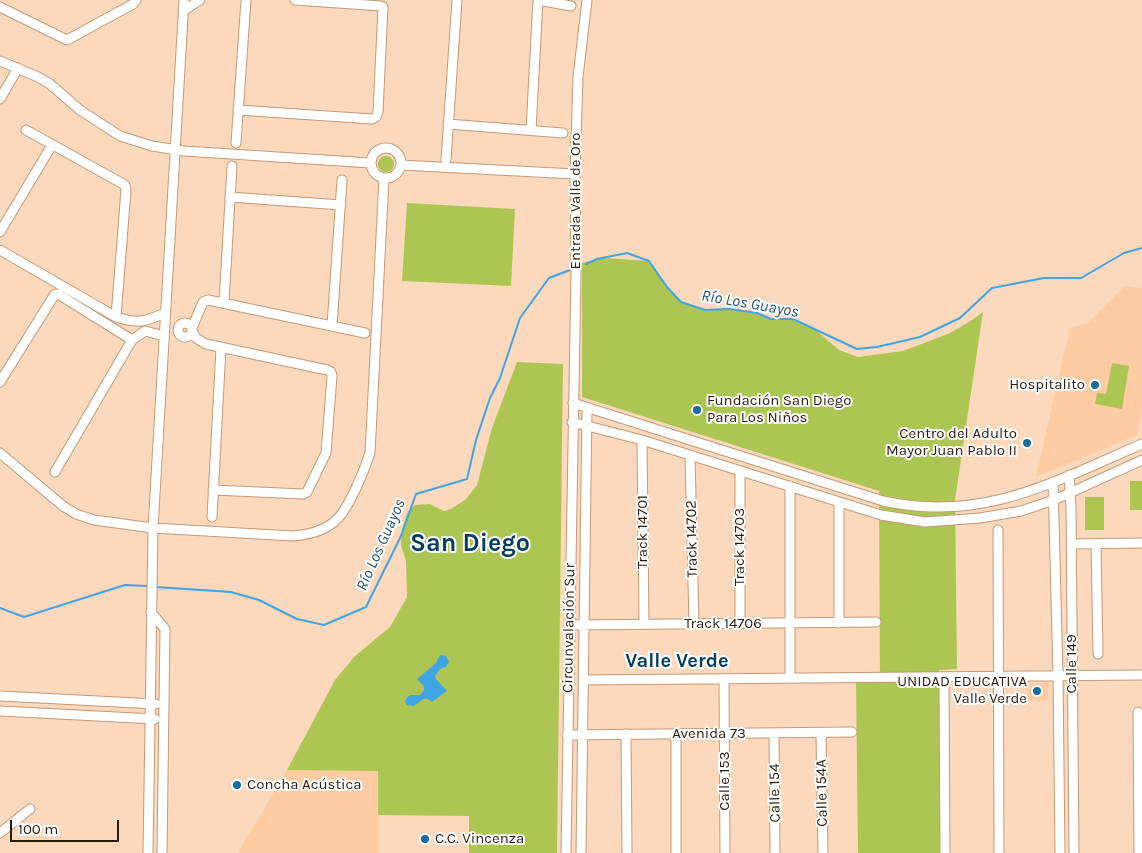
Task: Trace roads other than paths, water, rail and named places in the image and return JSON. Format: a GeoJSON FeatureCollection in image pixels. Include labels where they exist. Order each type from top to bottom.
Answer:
{"type":"FeatureCollection","features":[{"type":"Feature","properties":{"kind":"street"},"geometry":{"type":"LineString","coordinates":[[0,7],[67,40],[133,4],[136,0]]}},
{"type":"Feature","properties":{"kind":"street"},"geometry":{"type":"LineString","coordinates":[[148,852],[153,528],[184,0]]}},
{"type":"Feature","properties":{"kind":"street"},"geometry":{"type":"LineString","coordinates":[[183,11],[200,0]]}},
{"type":"Feature","properties":{"kind":"street"},"geometry":{"type":"LineString","coordinates":[[236,143],[246,0]]}},
{"type":"Feature","properties":{"kind":"street"},"geometry":{"type":"LineString","coordinates":[[238,110],[372,120],[376,118],[383,7],[295,0]]}},
{"type":"Feature","properties":{"kind":"street"},"geometry":{"type":"LineString","coordinates":[[446,160],[457,0]]}},
{"type":"Feature","properties":{"kind":"street"},"geometry":{"type":"LineString","coordinates":[[531,130],[538,0],[571,6]]}},
{"type":"Feature","properties":{"kind":"street","name":"Entrada Valle de Oro"},"geometry":{"type":"LineString","coordinates":[[573,403],[576,271],[575,174],[578,77],[587,0]]}},
{"type":"Feature","properties":{"kind":"street"},"geometry":{"type":"LineString","coordinates":[[0,61],[50,84],[80,110],[120,136],[152,146],[174,150],[370,163]]}},
{"type":"Feature","properties":{"kind":"street"},"geometry":{"type":"LineString","coordinates":[[0,99],[18,68]]}},
{"type":"Feature","properties":{"kind":"street"},"geometry":{"type":"LineString","coordinates":[[448,124],[563,132]]}},
{"type":"Feature","properties":{"kind":"street"},"geometry":{"type":"LineString","coordinates":[[26,130],[125,185],[116,317]]}},
{"type":"Feature","properties":{"kind":"street"},"geometry":{"type":"LineString","coordinates":[[0,232],[52,145]]}},
{"type":"Feature","properties":{"kind":"street"},"geometry":{"type":"LineString","coordinates":[[386,148],[395,152],[401,164],[397,173],[389,178],[384,178],[373,172],[370,163],[377,151],[386,148]]}},
{"type":"Feature","properties":{"kind":"street"},"geometry":{"type":"LineString","coordinates":[[401,164],[575,174]]}},
{"type":"Feature","properties":{"kind":"street"},"geometry":{"type":"LineString","coordinates":[[224,302],[232,166]]}},
{"type":"Feature","properties":{"kind":"street"},"geometry":{"type":"LineString","coordinates":[[0,453],[63,506],[76,514],[94,520],[153,528],[275,535],[308,535],[335,522],[365,469],[370,453],[384,178]]}},
{"type":"Feature","properties":{"kind":"street"},"geometry":{"type":"LineString","coordinates":[[332,326],[342,180]]}},
{"type":"Feature","properties":{"kind":"street"},"geometry":{"type":"LineString","coordinates":[[230,198],[341,205]]}},
{"type":"Feature","properties":{"kind":"street"},"geometry":{"type":"LineString","coordinates":[[0,250],[116,317],[164,332],[178,330],[181,325],[186,323],[202,343],[331,372],[326,453],[307,492],[304,494],[213,490]]}},
{"type":"Feature","properties":{"kind":"street"},"geometry":{"type":"LineString","coordinates":[[0,382],[55,294],[58,294],[132,340]]}},
{"type":"Feature","properties":{"kind":"street"},"geometry":{"type":"LineString","coordinates":[[192,330],[203,302],[208,300],[365,333]]}},
{"type":"Feature","properties":{"kind":"street"},"geometry":{"type":"LineString","coordinates":[[55,472],[132,340],[145,327],[165,313]]}},
{"type":"Feature","properties":{"kind":"street"},"geometry":{"type":"LineString","coordinates":[[212,517],[221,348]]}},
{"type":"Feature","properties":{"kind":"street"},"geometry":{"type":"LineString","coordinates":[[573,403],[740,457],[892,503],[918,507],[951,508],[990,503],[1029,492],[1142,444]]}},
{"type":"Feature","properties":{"kind":"street","name":"Circunvalación Sur"},"geometry":{"type":"LineString","coordinates":[[566,853],[573,403]]}},
{"type":"Feature","properties":{"kind":"street","name":"Circunvalación Sur"},"geometry":{"type":"LineString","coordinates":[[581,852],[587,408]]}},
{"type":"Feature","properties":{"kind":"street"},"geometry":{"type":"LineString","coordinates":[[572,422],[586,424],[642,440],[839,502],[889,516],[925,522],[956,521],[1021,511],[1054,500],[1142,460]]}},
{"type":"Feature","properties":{"kind":"street","name":"Track 14701"},"geometry":{"type":"LineString","coordinates":[[642,440],[644,624]]}},
{"type":"Feature","properties":{"kind":"street","name":"Track 14702"},"geometry":{"type":"LineString","coordinates":[[690,455],[694,624]]}},
{"type":"Feature","properties":{"kind":"street","name":"Track 14703"},"geometry":{"type":"LineString","coordinates":[[740,471],[740,624]]}},
{"type":"Feature","properties":{"kind":"street","name":"Calle 149"},"geometry":{"type":"LineString","coordinates":[[1069,475],[1072,544],[1074,853]]}},
{"type":"Feature","properties":{"kind":"street","name":"Calle 149"},"geometry":{"type":"LineString","coordinates":[[1053,482],[1060,853]]}},
{"type":"Feature","properties":{"kind":"street"},"geometry":{"type":"LineString","coordinates":[[790,486],[790,678]]}},
{"type":"Feature","properties":{"kind":"street"},"geometry":{"type":"LineString","coordinates":[[839,502],[839,623]]}},
{"type":"Feature","properties":{"kind":"street"},"geometry":{"type":"LineString","coordinates":[[998,530],[1000,853]]}},
{"type":"Feature","properties":{"kind":"street"},"geometry":{"type":"LineString","coordinates":[[1072,544],[1142,543]]}},
{"type":"Feature","properties":{"kind":"street"},"geometry":{"type":"LineString","coordinates":[[1096,544],[1098,654]]}},
{"type":"Feature","properties":{"kind":"street"},"geometry":{"type":"LineString","coordinates":[[151,612],[165,629],[162,853]]}},
{"type":"Feature","properties":{"kind":"street","name":"Track 14706"},"geometry":{"type":"LineString","coordinates":[[569,625],[876,622]]}},
{"type":"Feature","properties":{"kind":"street"},"geometry":{"type":"LineString","coordinates":[[584,680],[1142,675]]}},
{"type":"Feature","properties":{"kind":"street"},"geometry":{"type":"LineString","coordinates":[[944,677],[945,853]]}},
{"type":"Feature","properties":{"kind":"street","name":"Calle 153"},"geometry":{"type":"LineString","coordinates":[[724,679],[725,853]]}},
{"type":"Feature","properties":{"kind":"street"},"geometry":{"type":"LineString","coordinates":[[0,696],[163,705]]}},
{"type":"Feature","properties":{"kind":"street"},"geometry":{"type":"LineString","coordinates":[[0,711],[163,719]]}},
{"type":"Feature","properties":{"kind":"street"},"geometry":{"type":"LineString","coordinates":[[1138,712],[1140,731],[1139,853]]}},
{"type":"Feature","properties":{"kind":"street","name":"Avenida 73"},"geometry":{"type":"LineString","coordinates":[[567,735],[852,732]]}},
{"type":"Feature","properties":{"kind":"street","name":"Calle 154"},"geometry":{"type":"LineString","coordinates":[[774,733],[775,853]]}},
{"type":"Feature","properties":{"kind":"street","name":"Calle 154A"},"geometry":{"type":"LineString","coordinates":[[822,733],[823,853]]}},
{"type":"Feature","properties":{"kind":"street"},"geometry":{"type":"LineString","coordinates":[[626,734],[627,853]]}},
{"type":"Feature","properties":{"kind":"street"},"geometry":{"type":"LineString","coordinates":[[676,734],[676,853]]}},
{"type":"Feature","properties":{"kind":"street"},"geometry":{"type":"LineString","coordinates":[[0,834],[30,809]]}},
{"type":"Feature","properties":{"kind":"water"},"geometry":{"type":"Polygon","coordinates":[[[440,655],[446,656],[449,662],[435,676],[447,691],[432,702],[428,699],[423,699],[414,706],[407,705],[405,701],[407,697],[410,695],[420,695],[424,690],[424,686],[417,679],[436,663],[440,655]]]}},
{"type":"Feature","properties":{"kind":"waterway","name":"Río Los Guayos"},"geometry":{"type":"LineString","coordinates":[[586,264],[597,259],[627,253],[649,261],[667,287],[681,302],[705,310],[729,309],[757,313],[771,319],[793,319],[857,349],[877,347],[920,337],[960,318],[992,288],[1044,278],[1081,278],[1124,253],[1142,248]]}},
{"type":"Feature","properties":{"kind":"waterway","name":"Río Los Guayos"},"geometry":{"type":"LineString","coordinates":[[156,587],[231,592],[259,600],[297,619],[324,625],[366,607],[401,536],[416,494],[467,479],[476,440],[490,398],[500,378],[520,318],[549,278],[570,270]]}},
{"type":"Feature","properties":{"kind":"waterway","name":"Río Los Guayos"},"geometry":{"type":"LineString","coordinates":[[0,608],[24,617],[125,585],[148,586]]}},
{"type":"Feature","properties":{"kind":"place","name":"Hospitalito"},"geometry":{"type":"Point","coordinates":[1095,385]}},
{"type":"Feature","properties":{"kind":"place","name":"Fundación San Diego Para Los Niños"},"geometry":{"type":"Point","coordinates":[697,410]}},
{"type":"Feature","properties":{"kind":"place","name":"Centro del Adulto Mayor Juan Pablo II"},"geometry":{"type":"Point","coordinates":[1027,443]}},
{"type":"Feature","properties":{"kind":"place","name":"UNIDAD EDUCATIVA Valle Verde"},"geometry":{"type":"Point","coordinates":[1037,691]}},
{"type":"Feature","properties":{"kind":"place","name":"Concha Acústica"},"geometry":{"type":"Point","coordinates":[237,785]}},
{"type":"Feature","properties":{"kind":"place","name":"C.C. Vincenza"},"geometry":{"type":"Point","coordinates":[425,839]}},
{"type":"Feature","properties":{"kind":"district","name":"San Diego"},"geometry":{"type":"Point","coordinates":[470,544]}},
{"type":"Feature","properties":{"kind":"district","name":"Valle Verde"},"geometry":{"type":"Point","coordinates":[677,661]}}]}
